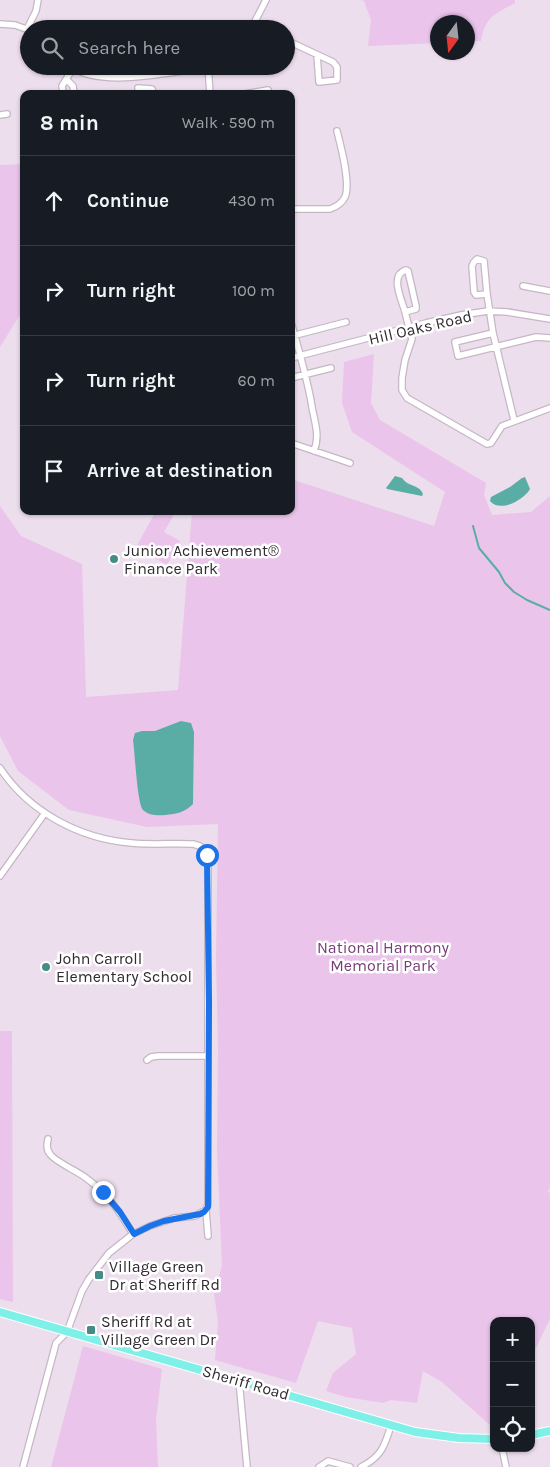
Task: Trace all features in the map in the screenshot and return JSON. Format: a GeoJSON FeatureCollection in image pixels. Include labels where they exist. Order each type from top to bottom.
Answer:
{"type":"FeatureCollection","features":[{"type":"Feature","properties":{"kind":"main road","name":"Sheriff Road"},"geometry":{"type":"LineString","coordinates":[[0,1312],[391,1425],[435,1436],[490,1438]]}},
{"type":"Feature","properties":{"kind":"main road"},"geometry":{"type":"LineString","coordinates":[[535,1434],[550,1431]]}},
{"type":"Feature","properties":{"kind":"street"},"geometry":{"type":"LineString","coordinates":[[32,20],[38,0]]}},
{"type":"Feature","properties":{"kind":"street"},"geometry":{"type":"LineString","coordinates":[[255,20],[266,0]]}},
{"type":"Feature","properties":{"kind":"street"},"geometry":{"type":"LineString","coordinates":[[0,24],[20,27]]}},
{"type":"Feature","properties":{"kind":"street"},"geometry":{"type":"LineString","coordinates":[[295,44],[317,54],[333,62],[336,67],[338,80],[319,82],[317,54]]}},
{"type":"Feature","properties":{"kind":"street"},"geometry":{"type":"LineString","coordinates":[[63,90],[62,86],[69,75]]}},
{"type":"Feature","properties":{"kind":"street"},"geometry":{"type":"LineString","coordinates":[[87,75],[112,79],[145,75]]}},
{"type":"Feature","properties":{"kind":"street"},"geometry":{"type":"LineString","coordinates":[[207,75],[209,90]]}},
{"type":"Feature","properties":{"kind":"street"},"geometry":{"type":"LineString","coordinates":[[136,76],[139,90]]}},
{"type":"Feature","properties":{"kind":"street"},"geometry":{"type":"LineString","coordinates":[[67,80],[73,86],[74,90]]}},
{"type":"Feature","properties":{"kind":"street"},"geometry":{"type":"LineString","coordinates":[[295,210],[330,209],[336,207],[343,200],[347,185],[337,131]]}},
{"type":"Feature","properties":{"kind":"street"},"geometry":{"type":"LineString","coordinates":[[487,294],[476,295],[474,292],[472,266],[477,259],[484,261],[487,294],[488,311],[514,420]]}},
{"type":"Feature","properties":{"kind":"street"},"geometry":{"type":"LineString","coordinates":[[405,312],[416,309],[408,271],[406,270],[398,275],[397,280],[412,342],[405,360],[402,386],[402,392],[407,398],[487,444],[491,443],[500,428],[514,420],[550,408]]}},
{"type":"Feature","properties":{"kind":"street"},"geometry":{"type":"LineString","coordinates":[[523,286],[550,291]]}},
{"type":"Feature","properties":{"kind":"street","name":"Hill Oaks Road"},"geometry":{"type":"LineString","coordinates":[[295,357],[446,318],[488,311],[516,313],[550,319]]}},
{"type":"Feature","properties":{"kind":"street"},"geometry":{"type":"LineString","coordinates":[[295,335],[346,322]]}},
{"type":"Feature","properties":{"kind":"street"},"geometry":{"type":"LineString","coordinates":[[493,333],[456,342],[458,356],[536,337],[550,338]]}},
{"type":"Feature","properties":{"kind":"street"},"geometry":{"type":"LineString","coordinates":[[295,342],[306,374],[317,431],[314,450]]}},
{"type":"Feature","properties":{"kind":"street"},"geometry":{"type":"LineString","coordinates":[[295,377],[331,368]]}},
{"type":"Feature","properties":{"kind":"street"},"geometry":{"type":"LineString","coordinates":[[295,444],[350,463]]}},
{"type":"Feature","properties":{"kind":"street"},"geometry":{"type":"LineString","coordinates":[[0,768],[6,778],[23,796],[45,813],[78,831],[114,841],[137,844],[197,845],[204,849],[208,858],[208,1204],[206,1210],[208,1236]]}},
{"type":"Feature","properties":{"kind":"street"},"geometry":{"type":"LineString","coordinates":[[0,876],[45,813]]}},
{"type":"Feature","properties":{"kind":"street"},"geometry":{"type":"LineString","coordinates":[[147,1060],[158,1056],[208,1056]]}},
{"type":"Feature","properties":{"kind":"street"},"geometry":{"type":"LineString","coordinates":[[48,1139],[47,1145],[50,1155],[75,1170],[103,1192],[120,1212],[134,1234]]}},
{"type":"Feature","properties":{"kind":"street"},"geometry":{"type":"LineString","coordinates":[[23,1467],[56,1343],[67,1332],[89,1279],[109,1253],[134,1234],[164,1221],[195,1216],[206,1210]]}},
{"type":"Feature","properties":{"kind":"street"},"geometry":{"type":"LineString","coordinates":[[239,1380],[248,1467]]}},
{"type":"Feature","properties":{"kind":"street"},"geometry":{"type":"LineString","coordinates":[[361,1467],[378,1455],[386,1442],[391,1425]]}},
{"type":"Feature","properties":{"kind":"street"},"geometry":{"type":"LineString","coordinates":[[503,1452],[506,1467]]}},
{"type":"Feature","properties":{"kind":"street"},"geometry":{"type":"LineString","coordinates":[[319,1467],[328,1461],[350,1467]]}},
{"type":"Feature","properties":{"kind":"green space"},"geometry":{"type":"Polygon","coordinates":[[[361,0],[515,0],[515,3],[492,17],[485,26],[481,41],[475,41],[475,15],[430,15],[430,43],[368,46],[371,20],[364,1],[361,0]]]}},
{"type":"Feature","properties":{"kind":"green space"},"geometry":{"type":"Polygon","coordinates":[[[20,164],[20,314],[0,347],[0,165],[20,164]]]}},
{"type":"Feature","properties":{"kind":"green space","name":"National Harmony Memorial Park"},"geometry":{"type":"Polygon","coordinates":[[[374,354],[371,403],[380,420],[486,483],[484,495],[492,515],[531,512],[550,496],[550,1187],[548,1192],[550,1193],[550,1319],[535,1350],[535,1317],[490,1317],[490,1425],[442,1382],[423,1371],[417,1403],[391,1400],[383,1403],[346,1397],[326,1391],[333,1373],[356,1354],[352,1328],[318,1321],[296,1383],[215,1360],[218,1322],[214,1293],[222,1265],[217,1151],[218,1048],[216,958],[218,824],[147,827],[69,810],[18,771],[0,736],[0,506],[21,536],[82,564],[86,697],[178,690],[192,515],[295,515],[295,480],[434,526],[445,492],[352,432],[342,403],[344,362],[374,354]]]}},
{"type":"Feature","properties":{"kind":"green space"},"geometry":{"type":"Polygon","coordinates":[[[154,515],[174,515],[164,532],[180,541],[167,565],[136,547],[154,515]]]}},
{"type":"Feature","properties":{"kind":"green space"},"geometry":{"type":"Polygon","coordinates":[[[0,1031],[12,1031],[13,1302],[0,1299],[0,1031]]]}},
{"type":"Feature","properties":{"kind":"green space"},"geometry":{"type":"Polygon","coordinates":[[[83,1346],[162,1369],[156,1420],[158,1467],[51,1467],[83,1346]]]}},
{"type":"Feature","properties":{"kind":"shaded area"},"geometry":{"type":"Polygon","coordinates":[[[395,476],[402,478],[419,489],[423,494],[422,496],[387,489],[395,476]]]}},
{"type":"Feature","properties":{"kind":"shaded area"},"geometry":{"type":"Polygon","coordinates":[[[525,477],[530,489],[523,497],[512,504],[500,506],[490,501],[491,497],[525,477]]]}},
{"type":"Feature","properties":{"kind":"shaded area"},"geometry":{"type":"Polygon","coordinates":[[[181,721],[191,723],[194,732],[193,804],[184,811],[177,813],[150,814],[143,810],[139,798],[133,740],[135,733],[155,731],[181,721]]]}},
{"type":"Feature","properties":{"kind":"waterway"},"geometry":{"type":"LineString","coordinates":[[473,526],[479,548],[499,572],[505,583],[514,592],[527,600],[550,610]]}},
{"type":"Feature","properties":{"kind":"place","name":"Junior Achievement® Finance Park"},"geometry":{"type":"Point","coordinates":[114,559]}},
{"type":"Feature","properties":{"kind":"place","name":"John Carroll Elementary School"},"geometry":{"type":"Point","coordinates":[46,967]}},
{"type":"Feature","properties":{"kind":"place","name":"Village Green Dr at Sheriff Rd"},"geometry":{"type":"Point","coordinates":[99,1275]}},
{"type":"Feature","properties":{"kind":"place","name":"Sheriff Rd at Village Green Dr"},"geometry":{"type":"Point","coordinates":[91,1330]}},
{"type":"Feature","properties":{"kind":"route"},"geometry":{"type":"LineString","coordinates":[[103,1192],[110,1198],[134,1234],[164,1221],[200,1214],[208,1207],[209,1002],[207,855]]}}]}
